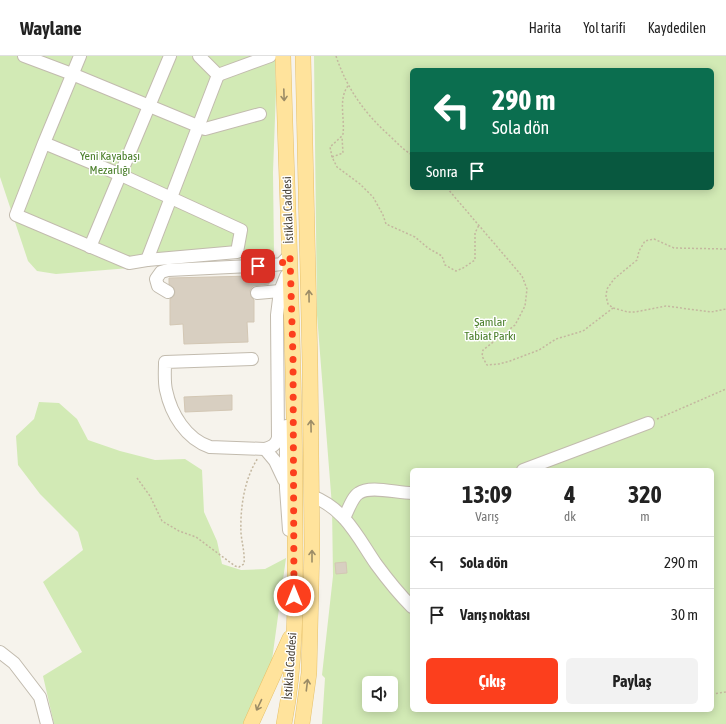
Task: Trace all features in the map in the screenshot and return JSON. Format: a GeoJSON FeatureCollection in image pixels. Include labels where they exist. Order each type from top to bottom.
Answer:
{"type":"FeatureCollection","features":[{"type":"Feature","properties":{"kind":"main road","name":"İstiklal Caddesi"},"geometry":{"type":"LineString","coordinates":[[283,56],[293,358],[294,568],[292,668],[284,724]]}},
{"type":"Feature","properties":{"kind":"main road","name":"İstiklal Caddesi"},"geometry":{"type":"LineString","coordinates":[[302,724],[309,673],[312,601],[312,496],[303,56]]}},
{"type":"Feature","properties":{"kind":"main road"},"geometry":{"type":"LineString","coordinates":[[251,724],[293,632]]}},
{"type":"Feature","properties":{"kind":"street"},"geometry":{"type":"LineString","coordinates":[[24,56],[72,74],[205,129],[260,114]]}},
{"type":"Feature","properties":{"kind":"street"},"geometry":{"type":"LineString","coordinates":[[44,143],[171,197],[241,230],[237,252],[129,263],[16,215],[44,143],[80,56]]}},
{"type":"Feature","properties":{"kind":"street"},"geometry":{"type":"LineString","coordinates":[[90,247],[170,56]]}},
{"type":"Feature","properties":{"kind":"street"},"geometry":{"type":"LineString","coordinates":[[199,56],[218,75]]}},
{"type":"Feature","properties":{"kind":"street"},"geometry":{"type":"LineString","coordinates":[[147,260],[218,75],[270,56]]}},
{"type":"Feature","properties":{"kind":"street"},"geometry":{"type":"LineString","coordinates":[[290,256],[286,276],[284,319],[286,488],[294,568]]}},
{"type":"Feature","properties":{"kind":"street"},"geometry":{"type":"LineString","coordinates":[[168,292],[158,286],[156,278],[161,272],[168,270],[273,265],[281,264],[290,256]]}},
{"type":"Feature","properties":{"kind":"street"},"geometry":{"type":"LineString","coordinates":[[252,358],[165,362],[166,389],[179,422],[186,432],[204,445],[210,447],[265,449],[274,446],[278,438],[277,315],[280,291],[286,276]]}},
{"type":"Feature","properties":{"kind":"street"},"geometry":{"type":"LineString","coordinates":[[257,293],[280,291]]}},
{"type":"Feature","properties":{"kind":"street"},"geometry":{"type":"LineString","coordinates":[[528,468],[648,423]]}},
{"type":"Feature","properties":{"kind":"street"},"geometry":{"type":"LineString","coordinates":[[265,449],[279,467],[286,488]]}},
{"type":"Feature","properties":{"kind":"street"},"geometry":{"type":"LineString","coordinates":[[344,518],[357,493],[368,489],[410,493]]}},
{"type":"Feature","properties":{"kind":"street"},"geometry":{"type":"LineString","coordinates":[[312,496],[332,506],[344,518],[378,566],[410,605]]}},
{"type":"Feature","properties":{"kind":"street"},"geometry":{"type":"LineString","coordinates":[[0,652],[14,663],[40,697],[47,724]]}},
{"type":"Feature","properties":{"kind":"path"},"geometry":{"type":"LineString","coordinates":[[336,56],[348,86],[359,103],[378,126],[410,153]]}},
{"type":"Feature","properties":{"kind":"path"},"geometry":{"type":"LineString","coordinates":[[332,157],[343,153],[342,136],[344,129],[342,103],[344,92],[348,86]]}},
{"type":"Feature","properties":{"kind":"path"},"geometry":{"type":"LineString","coordinates":[[342,136],[330,147],[332,157],[339,169],[360,184],[376,200],[386,224],[415,237],[428,248],[442,256],[445,265],[456,271],[475,260],[475,232],[479,225]]}},
{"type":"Feature","properties":{"kind":"path"},"geometry":{"type":"LineString","coordinates":[[449,190],[522,276],[527,289],[525,306],[515,325],[484,350],[482,356],[487,365],[510,361],[539,350],[556,339],[583,330],[613,308]]}},
{"type":"Feature","properties":{"kind":"path"},"geometry":{"type":"LineString","coordinates":[[726,249],[674,248],[654,239],[645,241],[639,251],[637,260],[614,279],[607,289],[606,296],[608,304],[613,308],[635,312],[666,306],[711,312],[726,309]]}},
{"type":"Feature","properties":{"kind":"path"},"geometry":{"type":"LineString","coordinates":[[648,423],[726,389]]}},
{"type":"Feature","properties":{"kind":"path"},"geometry":{"type":"LineString","coordinates":[[137,478],[150,496],[162,521],[179,531],[196,537],[234,566],[239,567],[244,564],[245,556],[241,534],[242,503],[254,464],[265,449]]}},
{"type":"Feature","properties":{"kind":"path"},"geometry":{"type":"LineString","coordinates":[[714,694],[726,692]]}},
{"type":"Feature","properties":{"kind":"green space","name":"Yeni Kayabaşı Mezarlığı"},"geometry":{"type":"Polygon","coordinates":[[[0,56],[275,56],[276,91],[273,172],[274,256],[172,263],[56,274],[37,271],[28,261],[0,177],[0,56]]]}},
{"type":"Feature","properties":{"kind":"green space","name":"Şamlar Tabiat Parkı"},"geometry":{"type":"Polygon","coordinates":[[[314,56],[726,56],[726,724],[322,724],[325,678],[322,675],[333,576],[332,506],[317,315],[314,56]]]}},
{"type":"Feature","properties":{"kind":"green space"},"geometry":{"type":"Polygon","coordinates":[[[39,402],[59,403],[77,419],[88,440],[120,451],[155,460],[185,459],[202,470],[204,512],[217,541],[222,564],[241,570],[265,569],[286,558],[272,660],[250,724],[54,724],[43,676],[82,652],[43,582],[83,550],[78,532],[40,494],[18,465],[16,436],[34,419],[39,402]]]}},
{"type":"Feature","properties":{"kind":"building"},"geometry":{"type":"Polygon","coordinates":[[[269,276],[269,284],[253,286],[250,290],[251,297],[254,300],[254,322],[247,322],[248,342],[184,344],[183,324],[170,325],[170,299],[174,296],[175,292],[174,288],[169,284],[169,278],[269,276]]]}},
{"type":"Feature","properties":{"kind":"building"},"geometry":{"type":"Polygon","coordinates":[[[232,395],[232,410],[185,412],[184,397],[232,395]]]}},
{"type":"Feature","properties":{"kind":"building"},"geometry":{"type":"Polygon","coordinates":[[[346,562],[347,573],[336,574],[335,563],[346,562]]]}},
{"type":"Feature","properties":{"kind":"route"},"geometry":{"type":"LineString","coordinates":[[258,266],[281,264],[290,256],[295,480],[294,596]]}}]}
